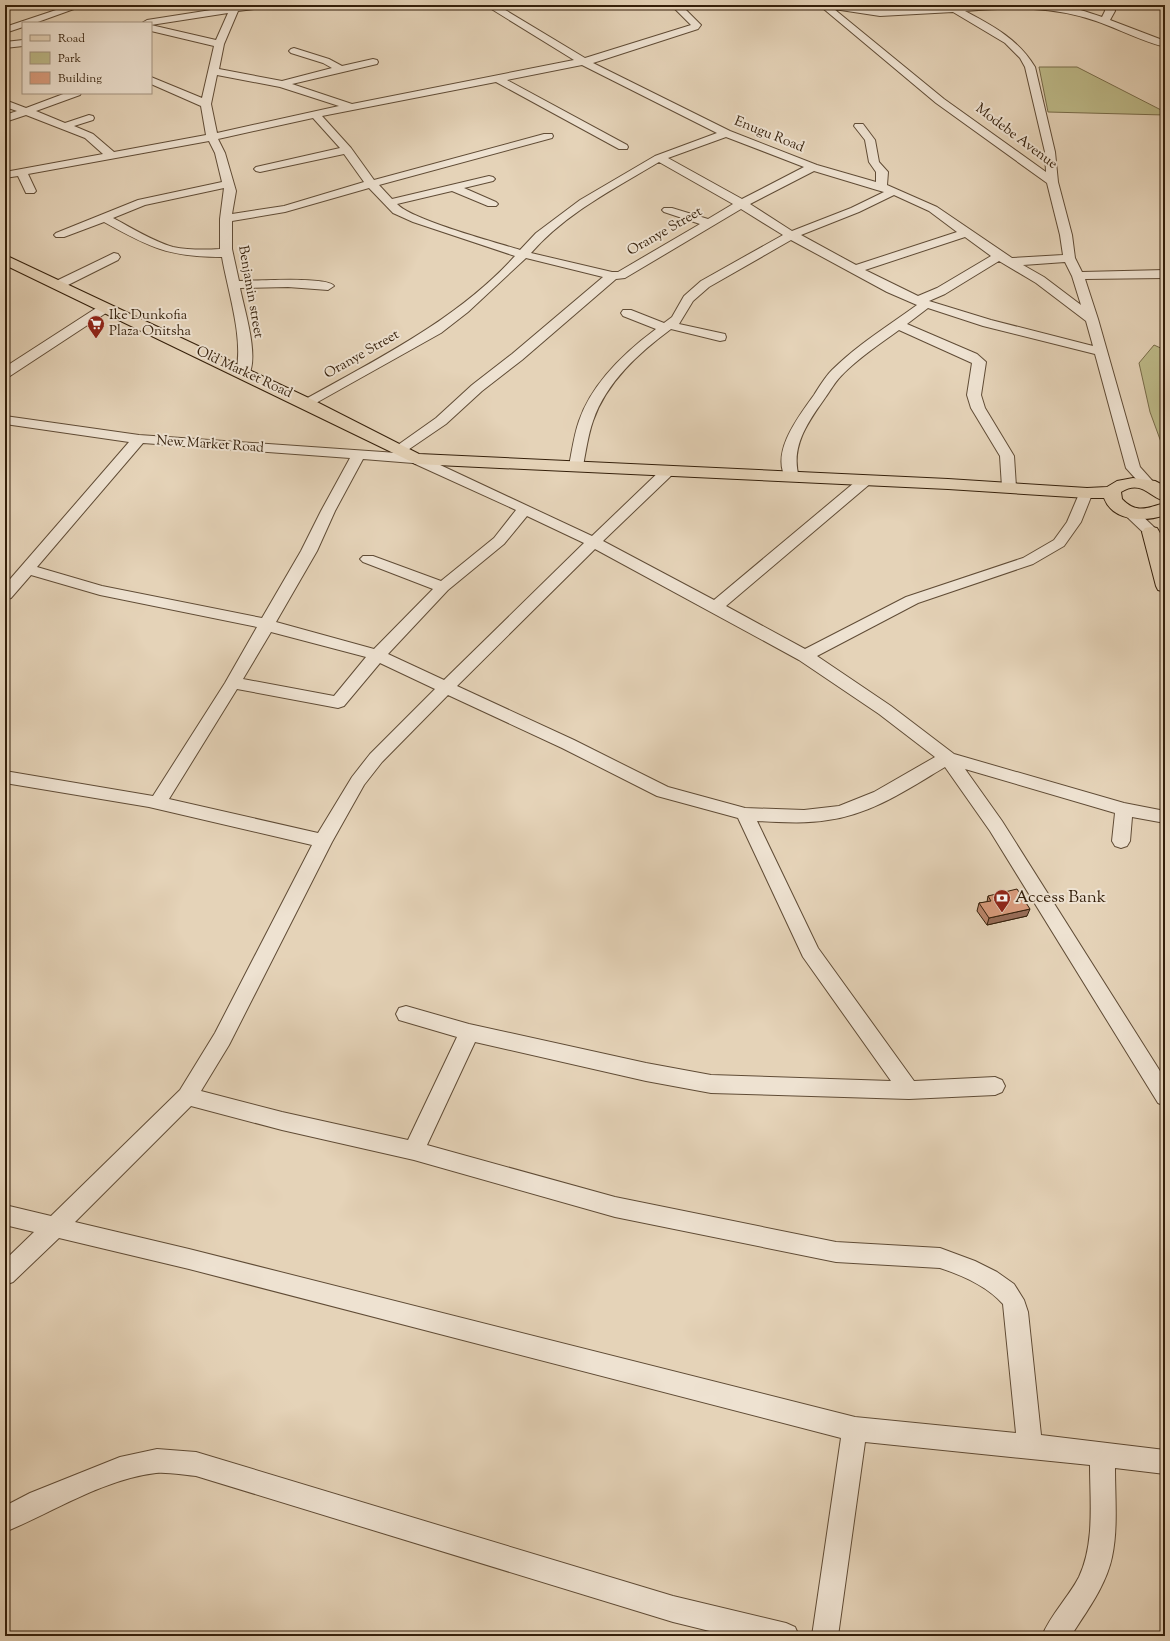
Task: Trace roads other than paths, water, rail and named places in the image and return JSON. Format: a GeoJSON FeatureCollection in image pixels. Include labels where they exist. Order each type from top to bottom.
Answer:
{"type":"FeatureCollection","features":[{"type":"Feature","properties":{"kind":"main road","name":"Old Market Road"},"geometry":{"type":"LineString","coordinates":[[5,259],[308,404],[416,459]]}},
{"type":"Feature","properties":{"kind":"main road"},"geometry":{"type":"LineString","coordinates":[[416,459],[948,483],[1100,493],[1121,498]]}},
{"type":"Feature","properties":{"kind":"main road"},"geometry":{"type":"LineString","coordinates":[[1121,498],[1136,483],[1161,498]]}},
{"type":"Feature","properties":{"kind":"main road"},"geometry":{"type":"LineString","coordinates":[[1061,491],[1084,497],[1161,498]]}},
{"type":"Feature","properties":{"kind":"main road"},"geometry":{"type":"LineString","coordinates":[[1151,532],[1165,586]]}},
{"type":"Feature","properties":{"kind":"street"},"geometry":{"type":"LineString","coordinates":[[22,22],[37,15],[80,5]]}},
{"type":"Feature","properties":{"kind":"street"},"geometry":{"type":"LineString","coordinates":[[152,22],[261,5]]}},
{"type":"Feature","properties":{"kind":"street","name":"Enugu Road"},"geometry":{"type":"LineString","coordinates":[[490,5],[582,61],[726,133],[812,167],[894,192],[933,209],[1004,259],[1040,280]]}},
{"type":"Feature","properties":{"kind":"street"},"geometry":{"type":"LineString","coordinates":[[5,175],[212,137],[315,114],[597,59],[695,27],[696,25],[676,5]]}},
{"type":"Feature","properties":{"kind":"street","name":"Modebe Avenue"},"geometry":{"type":"LineString","coordinates":[[824,5],[940,101],[1052,182],[1066,235],[1069,258],[1078,276],[1092,319],[1134,468]]}},
{"type":"Feature","properties":{"kind":"street"},"geometry":{"type":"LineString","coordinates":[[831,5],[865,12],[887,13],[957,11],[1030,5],[1066,11],[1105,21],[1165,44]]}},
{"type":"Feature","properties":{"kind":"street"},"geometry":{"type":"LineString","coordinates":[[1105,21],[1110,11],[1109,5]]}},
{"type":"Feature","properties":{"kind":"street","name":"Benjamin street"},"geometry":{"type":"LineString","coordinates":[[234,9],[219,44],[206,104],[212,137],[220,153],[230,191],[226,219],[227,253],[243,334],[246,358],[243,373]]}},
{"type":"Feature","properties":{"kind":"street"},"geometry":{"type":"LineString","coordinates":[[957,11],[1011,41],[1024,54],[1030,67],[1050,152],[1052,182]]}},
{"type":"Feature","properties":{"kind":"street"},"geometry":{"type":"LineString","coordinates":[[37,15],[51,22]]}},
{"type":"Feature","properties":{"kind":"street"},"geometry":{"type":"LineString","coordinates":[[5,30],[22,22]]}},
{"type":"Feature","properties":{"kind":"street"},"geometry":{"type":"LineString","coordinates":[[152,28],[219,44]]}},
{"type":"Feature","properties":{"kind":"street"},"geometry":{"type":"LineString","coordinates":[[5,45],[22,43]]}},
{"type":"Feature","properties":{"kind":"street"},"geometry":{"type":"LineString","coordinates":[[294,51],[326,61],[341,69]]}},
{"type":"Feature","properties":{"kind":"street"},"geometry":{"type":"LineString","coordinates":[[282,84],[308,76],[373,62]]}},
{"type":"Feature","properties":{"kind":"street"},"geometry":{"type":"LineString","coordinates":[[213,71],[282,84],[352,107]]}},
{"type":"Feature","properties":{"kind":"street"},"geometry":{"type":"LineString","coordinates":[[497,78],[623,147]]}},
{"type":"Feature","properties":{"kind":"street"},"geometry":{"type":"LineString","coordinates":[[152,80],[206,104]]}},
{"type":"Feature","properties":{"kind":"street"},"geometry":{"type":"LineString","coordinates":[[5,119],[73,94]]}},
{"type":"Feature","properties":{"kind":"street"},"geometry":{"type":"LineString","coordinates":[[5,103],[89,136],[112,156]]}},
{"type":"Feature","properties":{"kind":"street"},"geometry":{"type":"LineString","coordinates":[[315,114],[347,150],[371,184],[397,211],[417,220],[522,254],[612,276]]}},
{"type":"Feature","properties":{"kind":"street"},"geometry":{"type":"LineString","coordinates":[[65,126],[89,118]]}},
{"type":"Feature","properties":{"kind":"street"},"geometry":{"type":"LineString","coordinates":[[859,126],[870,140],[874,162],[882,172],[881,188]]}},
{"type":"Feature","properties":{"kind":"street","name":"Oranye Street"},"geometry":{"type":"LineString","coordinates":[[308,404],[436,330],[464,309],[540,235],[584,202],[659,158],[726,133]]}},
{"type":"Feature","properties":{"kind":"street"},"geometry":{"type":"LineString","coordinates":[[226,219],[285,209],[548,136]]}},
{"type":"Feature","properties":{"kind":"street"},"geometry":{"type":"LineString","coordinates":[[260,169],[347,150]]}},
{"type":"Feature","properties":{"kind":"street"},"geometry":{"type":"LineString","coordinates":[[659,158],[681,168],[791,235],[856,268],[891,289],[922,302],[987,323],[1101,352]]}},
{"type":"Feature","properties":{"kind":"street","name":"Oranye Street"},"geometry":{"type":"LineString","coordinates":[[612,276],[621,275],[741,204],[812,167]]}},
{"type":"Feature","properties":{"kind":"street"},"geometry":{"type":"LineString","coordinates":[[22,172],[30,191]]}},
{"type":"Feature","properties":{"kind":"street"},"geometry":{"type":"LineString","coordinates":[[389,202],[489,179]]}},
{"type":"Feature","properties":{"kind":"street"},"geometry":{"type":"LineString","coordinates":[[60,235],[142,202],[228,184]]}},
{"type":"Feature","properties":{"kind":"street"},"geometry":{"type":"LineString","coordinates":[[451,187],[492,204]]}},
{"type":"Feature","properties":{"kind":"street"},"geometry":{"type":"LineString","coordinates":[[576,466],[586,421],[601,390],[638,348],[677,319],[688,299],[705,284],[791,235],[855,210],[894,192]]}},
{"type":"Feature","properties":{"kind":"street"},"geometry":{"type":"LineString","coordinates":[[668,210],[710,223]]}},
{"type":"Feature","properties":{"kind":"street"},"geometry":{"type":"LineString","coordinates":[[104,217],[132,233],[169,249],[206,253],[227,253]]}},
{"type":"Feature","properties":{"kind":"street"},"geometry":{"type":"LineString","coordinates":[[856,268],[965,233]]}},
{"type":"Feature","properties":{"kind":"street"},"geometry":{"type":"LineString","coordinates":[[58,285],[114,257]]}},
{"type":"Feature","properties":{"kind":"street"},"geometry":{"type":"LineString","coordinates":[[792,477],[788,464],[791,447],[800,424],[827,384],[835,374],[853,358],[898,325],[922,302],[1004,259],[1044,261],[1069,258]]}},
{"type":"Feature","properties":{"kind":"street"},"geometry":{"type":"LineString","coordinates":[[1078,276],[1165,274]]}},
{"type":"Feature","properties":{"kind":"street"},"geometry":{"type":"LineString","coordinates":[[400,450],[441,421],[477,388],[612,276]]}},
{"type":"Feature","properties":{"kind":"street"},"geometry":{"type":"LineString","coordinates":[[1040,280],[1083,294]]}},
{"type":"Feature","properties":{"kind":"street"},"geometry":{"type":"LineString","coordinates":[[1040,280],[1092,319]]}},
{"type":"Feature","properties":{"kind":"street"},"geometry":{"type":"LineString","coordinates":[[234,285],[288,284],[328,286]]}},
{"type":"Feature","properties":{"kind":"street"},"geometry":{"type":"LineString","coordinates":[[5,373],[105,308]]}},
{"type":"Feature","properties":{"kind":"street"},"geometry":{"type":"LineString","coordinates":[[627,313],[667,326],[720,337]]}},
{"type":"Feature","properties":{"kind":"street"},"geometry":{"type":"LineString","coordinates":[[898,325],[972,357],[979,362],[974,395],[978,408],[1007,456],[1009,487]]}},
{"type":"Feature","properties":{"kind":"street","name":"New Market Road"},"geometry":{"type":"LineString","coordinates":[[5,420],[139,439],[416,459]]}},
{"type":"Feature","properties":{"kind":"street"},"geometry":{"type":"LineString","coordinates":[[5,595],[139,439]]}},
{"type":"Feature","properties":{"kind":"street"},"geometry":{"type":"LineString","coordinates":[[158,803],[233,683],[309,551],[328,511],[358,456]]}},
{"type":"Feature","properties":{"kind":"street"},"geometry":{"type":"LineString","coordinates":[[416,459],[525,509],[623,557],[805,656],[885,710],[948,758],[996,826],[1165,1097]]}},
{"type":"Feature","properties":{"kind":"street"},"geometry":{"type":"LineString","coordinates":[[1134,468],[1161,498],[1151,532],[1121,498],[1134,468]]}},
{"type":"Feature","properties":{"kind":"street"},"geometry":{"type":"LineString","coordinates":[[5,1275],[135,1149],[187,1096],[222,1039],[323,841],[358,781],[376,758],[446,687],[669,470]]}},
{"type":"Feature","properties":{"kind":"street"},"geometry":{"type":"LineString","coordinates":[[715,607],[866,480]]}},
{"type":"Feature","properties":{"kind":"street"},"geometry":{"type":"LineString","coordinates":[[805,656],[912,600],[1028,561],[1059,543],[1074,522],[1084,497]]}},
{"type":"Feature","properties":{"kind":"street"},"geometry":{"type":"LineString","coordinates":[[233,683],[338,702],[377,655],[443,587],[499,541],[525,509]]}},
{"type":"Feature","properties":{"kind":"street"},"geometry":{"type":"LineString","coordinates":[[368,559],[443,587]]}},
{"type":"Feature","properties":{"kind":"street"},"geometry":{"type":"LineString","coordinates":[[28,569],[100,590],[266,624],[281,630],[323,639],[377,655],[568,744],[663,792],[706,802],[745,814],[816,816],[840,812],[864,804],[948,758],[1124,809],[1165,817]]}},
{"type":"Feature","properties":{"kind":"street"},"geometry":{"type":"LineString","coordinates":[[5,777],[158,803],[323,841]]}},
{"type":"Feature","properties":{"kind":"street"},"geometry":{"type":"LineString","coordinates":[[1122,841],[1124,809]]}},
{"type":"Feature","properties":{"kind":"street"},"geometry":{"type":"LineString","coordinates":[[745,814],[810,952],[909,1090]]}},
{"type":"Feature","properties":{"kind":"street"},"geometry":{"type":"LineString","coordinates":[[406,1014],[469,1032],[646,1072],[711,1084],[909,1090],[995,1086]]}},
{"type":"Feature","properties":{"kind":"street"},"geometry":{"type":"LineString","coordinates":[[414,1151],[469,1032]]}},
{"type":"Feature","properties":{"kind":"street"},"geometry":{"type":"LineString","coordinates":[[187,1096],[282,1121],[414,1151],[615,1207],[836,1252],[940,1258],[956,1262],[1002,1288],[1011,1297],[1016,1312],[1030,1446]]}},
{"type":"Feature","properties":{"kind":"street"},"geometry":{"type":"LineString","coordinates":[[5,1215],[196,1261],[855,1430],[1030,1446],[1102,1456],[1165,1462]]}},
{"type":"Feature","properties":{"kind":"street"},"geometry":{"type":"LineString","coordinates":[[825,1636],[855,1430]]}},
{"type":"Feature","properties":{"kind":"street"},"geometry":{"type":"LineString","coordinates":[[1055,1636],[1088,1586],[1099,1558],[1103,1519],[1102,1456]]}},
{"type":"Feature","properties":{"kind":"street"},"geometry":{"type":"LineString","coordinates":[[5,1519],[39,1502],[120,1469],[157,1461],[196,1464],[673,1609],[786,1636]]}},
{"type":"Feature","properties":{"kind":"place","name":"Ike Dunkofia Plaza Onitsha"},"geometry":{"type":"Point","coordinates":[96,339]}},
{"type":"Feature","properties":{"kind":"place","name":"Access Bank"},"geometry":{"type":"Point","coordinates":[1002,913]}}]}
